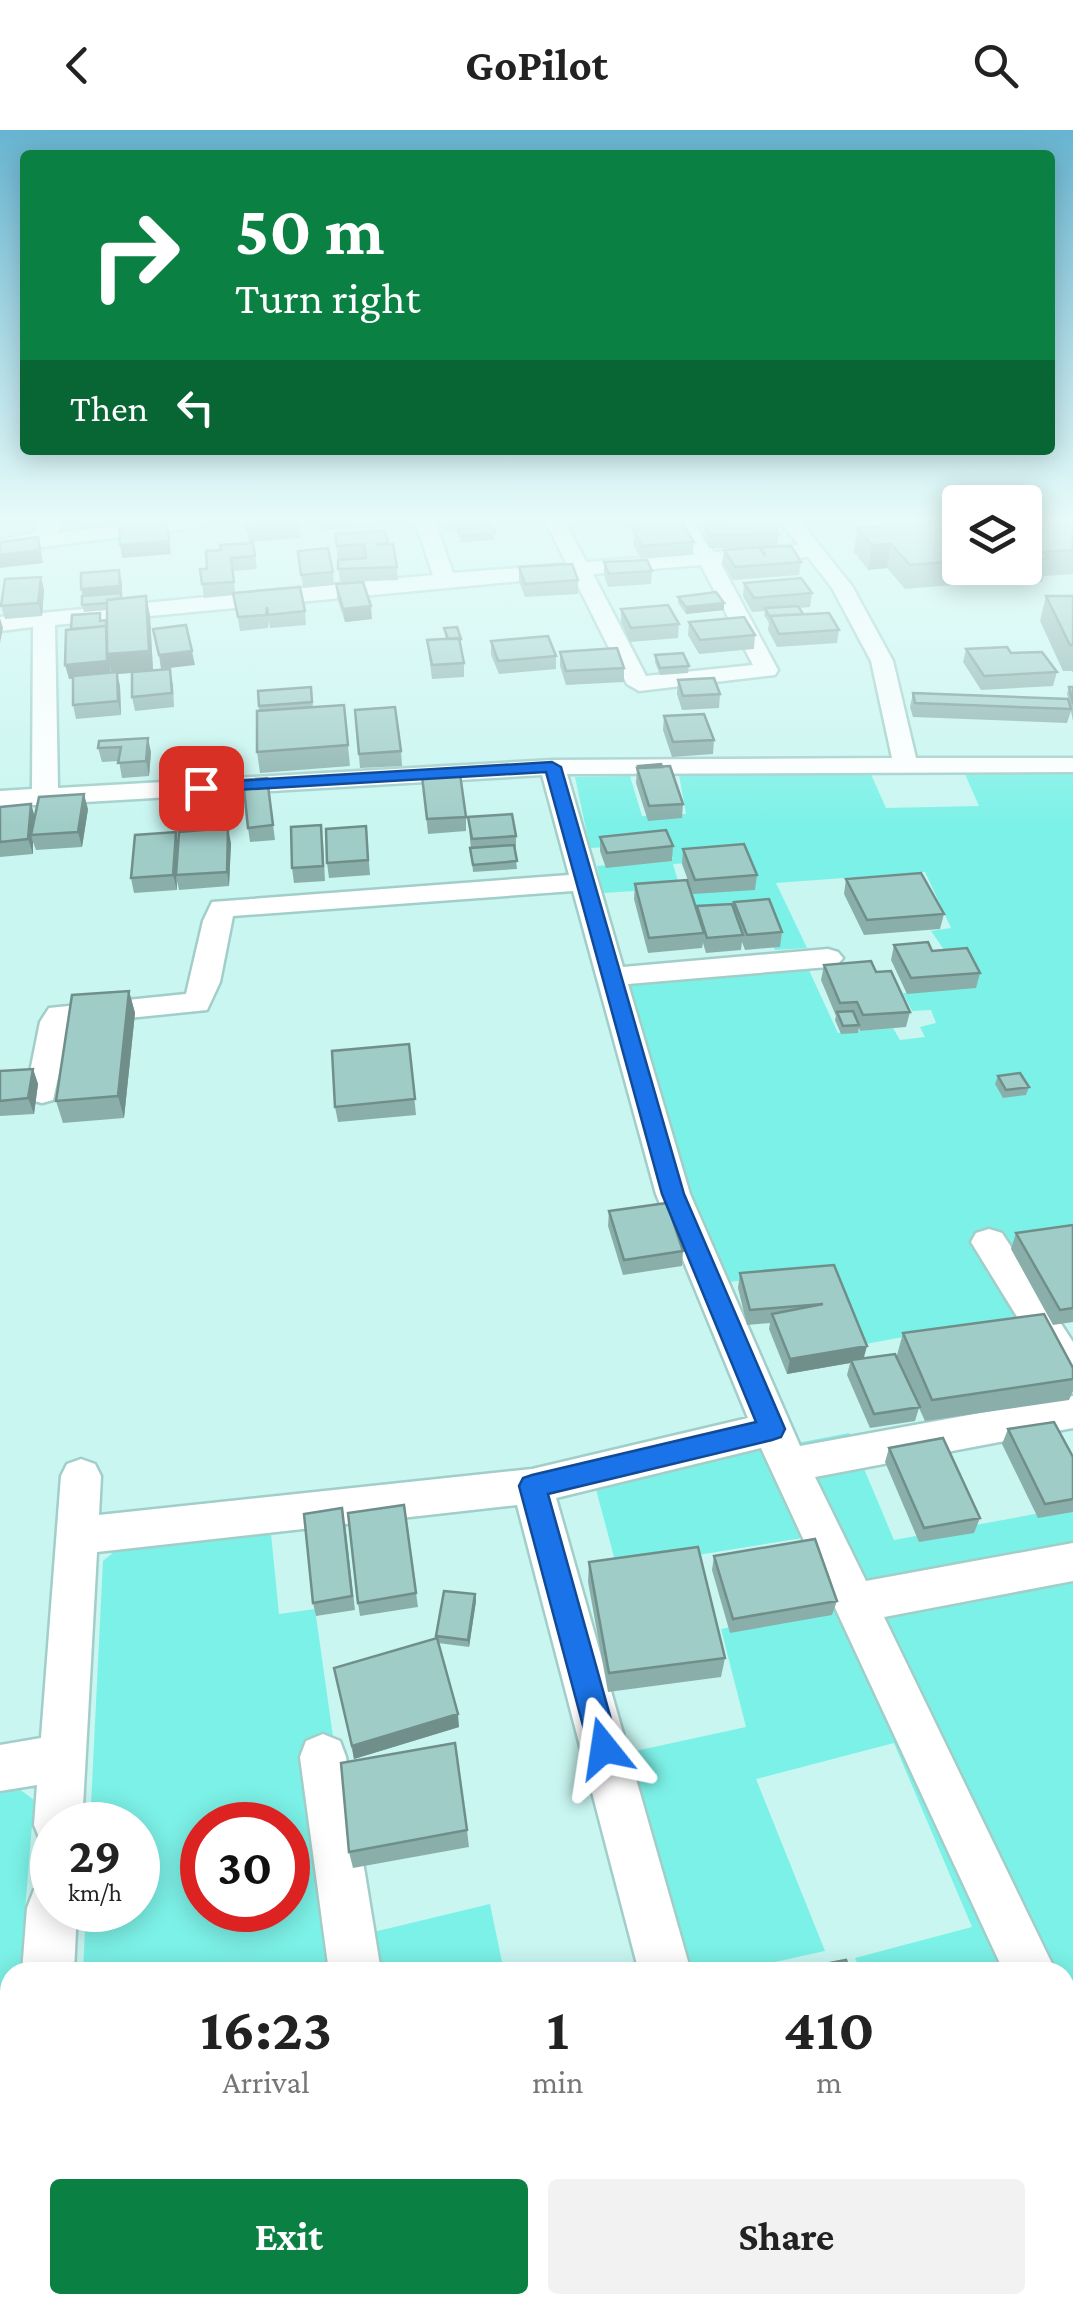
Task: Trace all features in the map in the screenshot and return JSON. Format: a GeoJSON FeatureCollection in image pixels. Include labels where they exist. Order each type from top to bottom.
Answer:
{"type":"FeatureCollection","features":[{"type":"Feature","properties":{"kind":"street"},"geometry":{"type":"LineString","coordinates":[[44,623],[45,796]]}},
{"type":"Feature","properties":{"kind":"street"},"geometry":{"type":"LineString","coordinates":[[606,623],[639,684],[768,675],[741,623]]}},
{"type":"Feature","properties":{"kind":"street"},"geometry":{"type":"LineString","coordinates":[[862,623],[882,661],[905,763]]}},
{"type":"Feature","properties":{"kind":"street"},"geometry":{"type":"LineString","coordinates":[[0,799],[552,767],[1073,764]]}},
{"type":"Feature","properties":{"kind":"street"},"geometry":{"type":"LineString","coordinates":[[552,767],[673,1194],[782,1447],[1025,1962]]}},
{"type":"Feature","properties":{"kind":"street"},"geometry":{"type":"LineString","coordinates":[[42,1092],[55,1022],[60,1016],[112,1008],[196,1003],[206,988],[210,933],[222,908],[583,882]]}},
{"type":"Feature","properties":{"kind":"street"},"geometry":{"type":"LineString","coordinates":[[610,976],[828,958]]}},
{"type":"Feature","properties":{"kind":"street"},"geometry":{"type":"LineString","coordinates":[[990,1242],[1073,1374]]}},
{"type":"Feature","properties":{"kind":"street"},"geometry":{"type":"LineString","coordinates":[[78,1536],[532,1486],[782,1447],[1073,1412]]}},
{"type":"Feature","properties":{"kind":"street"},"geometry":{"type":"LineString","coordinates":[[60,1802],[81,1476]]}},
{"type":"Feature","properties":{"kind":"street"},"geometry":{"type":"LineString","coordinates":[[532,1486],[662,1962]]}},
{"type":"Feature","properties":{"kind":"street"},"geometry":{"type":"LineString","coordinates":[[854,1602],[1073,1562]]}},
{"type":"Feature","properties":{"kind":"street"},"geometry":{"type":"LineString","coordinates":[[323,1757],[354,1962]]}},
{"type":"Feature","properties":{"kind":"street"},"geometry":{"type":"LineString","coordinates":[[0,1768],[63,1758]]}},
{"type":"Feature","properties":{"kind":"street"},"geometry":{"type":"LineString","coordinates":[[49,1962],[50,1932]]}},
{"type":"Feature","properties":{"kind":"shaded area"},"geometry":{"type":"Polygon","coordinates":[[[1073,769],[1073,1236],[982,1251],[1018,1316],[860,1345],[825,1270],[729,1282],[682,1187],[618,982],[807,966],[838,1033],[893,1028],[900,1040],[925,1037],[920,1027],[936,1023],[931,1010],[912,1011],[903,993],[969,986],[931,931],[951,928],[925,872],[776,883],[807,948],[775,950],[755,909],[696,913],[690,889],[752,883],[743,859],[673,864],[680,888],[603,893],[597,866],[673,859],[669,844],[590,848],[575,777],[630,776],[642,816],[686,814],[679,775],[870,772],[886,808],[979,806],[964,772],[1073,769]]]}},
{"type":"Feature","properties":{"kind":"shaded area"},"geometry":{"type":"Polygon","coordinates":[[[849,1433],[894,1540],[1073,1507],[1073,1962],[857,1962],[855,1958],[972,1927],[894,1743],[756,1779],[825,1951],[775,1962],[688,1962],[626,1753],[746,1727],[721,1629],[836,1604],[809,1537],[617,1568],[594,1482],[849,1433]]]}},
{"type":"Feature","properties":{"kind":"shaded area"},"geometry":{"type":"Polygon","coordinates":[[[271,1534],[279,1614],[315,1609],[361,1935],[490,1904],[502,1962],[83,1962],[85,1932],[160,1932],[160,1802],[91,1802],[103,1561],[115,1551],[271,1534]]]}},
{"type":"Feature","properties":{"kind":"shaded area"},"geometry":{"type":"Polygon","coordinates":[[[14,1785],[34,1800],[30,1802],[21,1962],[0,1962],[0,1787],[14,1785]]]}},
{"type":"Feature","properties":{"kind":"building"},"geometry":{"type":"Polygon","coordinates":[[[71,623],[106,623],[106,626],[71,629],[71,623]]]}},
{"type":"Feature","properties":{"kind":"building"},"geometry":{"type":"Polygon","coordinates":[[[107,623],[147,623],[149,651],[107,654],[107,623]]]}},
{"type":"Feature","properties":{"kind":"building"},"geometry":{"type":"Polygon","coordinates":[[[628,623],[679,624],[631,628],[628,623]]]}},
{"type":"Feature","properties":{"kind":"building"},"geometry":{"type":"Polygon","coordinates":[[[690,623],[748,623],[755,635],[700,640],[690,623]]]}},
{"type":"Feature","properties":{"kind":"building"},"geometry":{"type":"Polygon","coordinates":[[[773,623],[835,623],[839,630],[779,634],[773,623]]]}},
{"type":"Feature","properties":{"kind":"building"},"geometry":{"type":"Polygon","coordinates":[[[1059,623],[1073,623],[1070,645],[1059,623]]]}},
{"type":"Feature","properties":{"kind":"building"},"geometry":{"type":"Polygon","coordinates":[[[186,625],[192,651],[159,655],[153,629],[186,625]]]}},
{"type":"Feature","properties":{"kind":"building"},"geometry":{"type":"Polygon","coordinates":[[[106,626],[107,661],[65,665],[66,630],[106,626]]]}},
{"type":"Feature","properties":{"kind":"building"},"geometry":{"type":"Polygon","coordinates":[[[457,627],[461,639],[448,639],[444,628],[457,627]]]}},
{"type":"Feature","properties":{"kind":"building"},"geometry":{"type":"Polygon","coordinates":[[[548,636],[556,656],[498,661],[491,641],[548,636]]]}},
{"type":"Feature","properties":{"kind":"building"},"geometry":{"type":"Polygon","coordinates":[[[459,638],[464,663],[432,665],[427,640],[459,638]]]}},
{"type":"Feature","properties":{"kind":"building"},"geometry":{"type":"Polygon","coordinates":[[[1007,647],[1011,653],[1042,652],[1057,672],[984,676],[966,649],[1007,647]]]}},
{"type":"Feature","properties":{"kind":"building"},"geometry":{"type":"Polygon","coordinates":[[[617,648],[624,668],[566,671],[560,652],[617,648]]]}},
{"type":"Feature","properties":{"kind":"building"},"geometry":{"type":"Polygon","coordinates":[[[683,653],[689,666],[660,668],[655,655],[683,653]]]}},
{"type":"Feature","properties":{"kind":"building"},"geometry":{"type":"Polygon","coordinates":[[[170,669],[172,693],[132,697],[132,672],[170,669]]]}},
{"type":"Feature","properties":{"kind":"building"},"geometry":{"type":"Polygon","coordinates":[[[117,672],[118,701],[73,705],[73,676],[117,672]]]}},
{"type":"Feature","properties":{"kind":"building"},"geometry":{"type":"Polygon","coordinates":[[[714,678],[720,694],[683,696],[678,680],[714,678]]]}},
{"type":"Feature","properties":{"kind":"building"},"geometry":{"type":"Polygon","coordinates":[[[311,687],[312,702],[259,706],[258,691],[311,687]]]}},
{"type":"Feature","properties":{"kind":"building"},"geometry":{"type":"Polygon","coordinates":[[[913,693],[1068,699],[1071,709],[915,703],[913,693]]]}},
{"type":"Feature","properties":{"kind":"building"},"geometry":{"type":"Polygon","coordinates":[[[344,705],[348,745],[257,752],[257,711],[344,705]]]}},
{"type":"Feature","properties":{"kind":"building"},"geometry":{"type":"Polygon","coordinates":[[[395,707],[401,751],[359,754],[355,710],[395,707]]]}},
{"type":"Feature","properties":{"kind":"building"},"geometry":{"type":"Polygon","coordinates":[[[704,714],[714,740],[673,742],[664,716],[704,714]]]}},
{"type":"Feature","properties":{"kind":"building"},"geometry":{"type":"Polygon","coordinates":[[[148,738],[146,761],[118,763],[121,747],[98,748],[99,741],[148,738]]]}},
{"type":"Feature","properties":{"kind":"building"},"geometry":{"type":"Polygon","coordinates":[[[670,766],[683,804],[649,806],[637,768],[670,766]]]}},
{"type":"Feature","properties":{"kind":"building"},"geometry":{"type":"Polygon","coordinates":[[[460,774],[466,817],[427,819],[422,776],[460,774]]]}},
{"type":"Feature","properties":{"kind":"building"},"geometry":{"type":"Polygon","coordinates":[[[267,778],[273,825],[248,828],[243,780],[267,778]]]}},
{"type":"Feature","properties":{"kind":"building"},"geometry":{"type":"Polygon","coordinates":[[[84,794],[78,832],[31,835],[39,797],[84,794]]]}},
{"type":"Feature","properties":{"kind":"building"},"geometry":{"type":"Polygon","coordinates":[[[31,804],[28,839],[0,842],[0,807],[31,804]]]}},
{"type":"Feature","properties":{"kind":"building"},"geometry":{"type":"Polygon","coordinates":[[[512,814],[516,836],[472,839],[468,817],[512,814]]]}},
{"type":"Feature","properties":{"kind":"building"},"geometry":{"type":"Polygon","coordinates":[[[321,825],[323,866],[292,868],[291,827],[321,825]]]}},
{"type":"Feature","properties":{"kind":"building"},"geometry":{"type":"Polygon","coordinates":[[[366,826],[368,860],[327,863],[326,829],[366,826]]]}},
{"type":"Feature","properties":{"kind":"building"},"geometry":{"type":"Polygon","coordinates":[[[228,828],[227,872],[176,875],[179,832],[228,828]]]}},
{"type":"Feature","properties":{"kind":"building"},"geometry":{"type":"Polygon","coordinates":[[[666,830],[673,846],[607,853],[600,837],[666,830]]]}},
{"type":"Feature","properties":{"kind":"building"},"geometry":{"type":"Polygon","coordinates":[[[176,832],[173,875],[131,878],[135,835],[176,832]]]}},
{"type":"Feature","properties":{"kind":"building"},"geometry":{"type":"Polygon","coordinates":[[[744,844],[757,875],[695,880],[683,849],[744,844]]]}},
{"type":"Feature","properties":{"kind":"building"},"geometry":{"type":"Polygon","coordinates":[[[514,845],[517,861],[473,865],[470,848],[514,845]]]}},
{"type":"Feature","properties":{"kind":"building"},"geometry":{"type":"Polygon","coordinates":[[[921,873],[944,914],[867,920],[846,879],[921,873]]]}},
{"type":"Feature","properties":{"kind":"building"},"geometry":{"type":"Polygon","coordinates":[[[687,880],[704,933],[649,938],[635,884],[687,880]]]}},
{"type":"Feature","properties":{"kind":"building"},"geometry":{"type":"Polygon","coordinates":[[[769,899],[782,932],[747,935],[734,902],[769,899]]]}},
{"type":"Feature","properties":{"kind":"building"},"geometry":{"type":"Polygon","coordinates":[[[732,904],[743,935],[707,938],[697,906],[732,904]]]}},
{"type":"Feature","properties":{"kind":"building"},"geometry":{"type":"Polygon","coordinates":[[[928,942],[932,951],[967,948],[980,973],[911,978],[894,945],[928,942]]]}},
{"type":"Feature","properties":{"kind":"building"},"geometry":{"type":"Polygon","coordinates":[[[871,961],[876,972],[891,971],[910,1012],[863,1015],[857,1002],[840,1003],[824,965],[871,961]]]}},
{"type":"Feature","properties":{"kind":"building"},"geometry":{"type":"Polygon","coordinates":[[[129,991],[118,1096],[56,1101],[72,995],[129,991]]]}},
{"type":"Feature","properties":{"kind":"building"},"geometry":{"type":"Polygon","coordinates":[[[853,1011],[859,1025],[843,1026],[837,1012],[853,1011]]]}},
{"type":"Feature","properties":{"kind":"building"},"geometry":{"type":"Polygon","coordinates":[[[409,1044],[415,1099],[335,1107],[332,1051],[409,1044]]]}},
{"type":"Feature","properties":{"kind":"building"},"geometry":{"type":"Polygon","coordinates":[[[33,1069],[28,1098],[0,1101],[0,1071],[33,1069]]]}},
{"type":"Feature","properties":{"kind":"building"},"geometry":{"type":"Polygon","coordinates":[[[1020,1073],[1029,1087],[1006,1090],[998,1076],[1020,1073]]]}},
{"type":"Feature","properties":{"kind":"building"},"geometry":{"type":"Polygon","coordinates":[[[667,1203],[683,1251],[624,1260],[609,1211],[667,1203]]]}},
{"type":"Feature","properties":{"kind":"building"},"geometry":{"type":"Polygon","coordinates":[[[1073,1225],[1073,1308],[1060,1310],[1016,1233],[1073,1225]]]}},
{"type":"Feature","properties":{"kind":"building"},"geometry":{"type":"Polygon","coordinates":[[[834,1265],[867,1346],[790,1359],[772,1314],[823,1304],[750,1310],[740,1273],[834,1265]]]}},
{"type":"Feature","properties":{"kind":"building"},"geometry":{"type":"Polygon","coordinates":[[[1044,1314],[1073,1368],[1073,1379],[932,1400],[903,1333],[1044,1314]]]}},
{"type":"Feature","properties":{"kind":"building"},"geometry":{"type":"Polygon","coordinates":[[[895,1354],[920,1407],[874,1414],[851,1360],[895,1354]]]}},
{"type":"Feature","properties":{"kind":"building"},"geometry":{"type":"Polygon","coordinates":[[[1054,1422],[1073,1457],[1073,1499],[1045,1504],[1008,1429],[1054,1422]]]}},
{"type":"Feature","properties":{"kind":"building"},"geometry":{"type":"Polygon","coordinates":[[[943,1438],[980,1518],[924,1528],[889,1448],[943,1438]]]}},
{"type":"Feature","properties":{"kind":"building"},"geometry":{"type":"Polygon","coordinates":[[[404,1505],[416,1593],[358,1603],[348,1513],[404,1505]]]}},
{"type":"Feature","properties":{"kind":"building"},"geometry":{"type":"Polygon","coordinates":[[[342,1508],[352,1596],[313,1603],[304,1514],[342,1508]]]}},
{"type":"Feature","properties":{"kind":"building"},"geometry":{"type":"Polygon","coordinates":[[[815,1539],[837,1601],[733,1619],[714,1556],[815,1539]]]}},
{"type":"Feature","properties":{"kind":"building"},"geometry":{"type":"Polygon","coordinates":[[[698,1547],[725,1658],[609,1673],[589,1562],[698,1547]]]}},
{"type":"Feature","properties":{"kind":"building"},"geometry":{"type":"Polygon","coordinates":[[[444,1591],[475,1594],[468,1640],[436,1636],[444,1591]]]}},
{"type":"Feature","properties":{"kind":"building"},"geometry":{"type":"Polygon","coordinates":[[[437,1638],[458,1714],[352,1746],[334,1668],[437,1638]]]}},
{"type":"Feature","properties":{"kind":"building"},"geometry":{"type":"Polygon","coordinates":[[[455,1743],[467,1830],[349,1852],[341,1763],[455,1743]]]}},
{"type":"Feature","properties":{"kind":"route"},"geometry":{"type":"LineString","coordinates":[[201,788],[552,767],[673,1194],[772,1429],[532,1486],[604,1748]]}}]}
